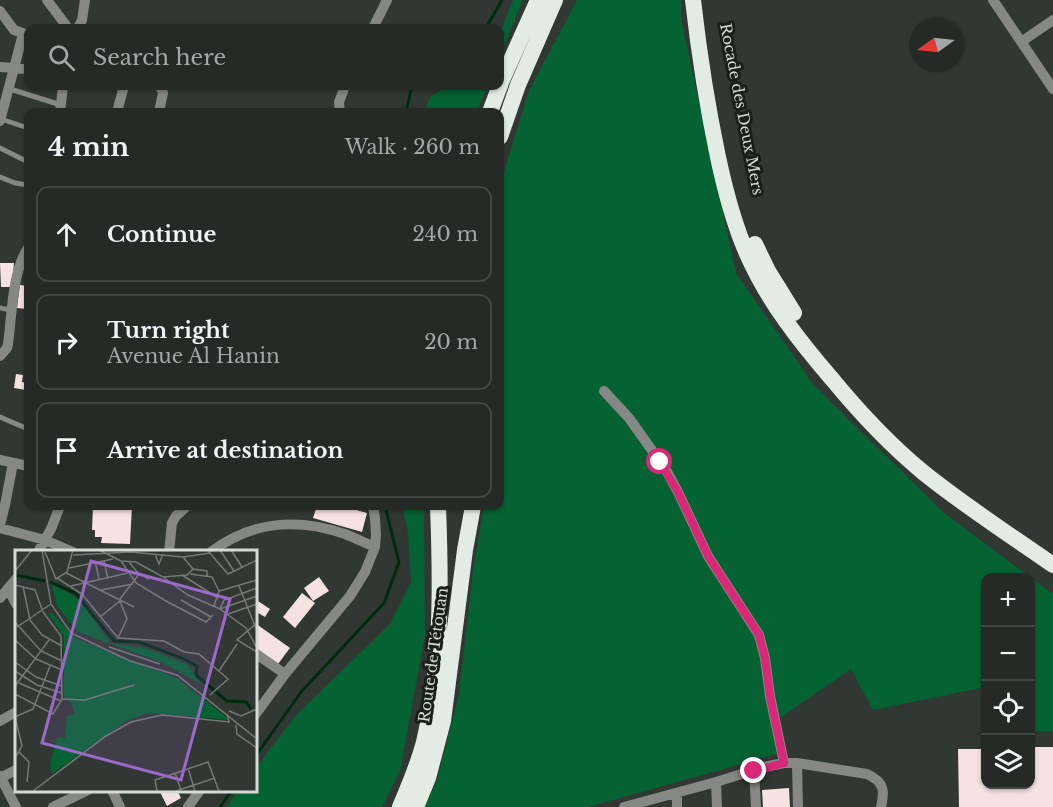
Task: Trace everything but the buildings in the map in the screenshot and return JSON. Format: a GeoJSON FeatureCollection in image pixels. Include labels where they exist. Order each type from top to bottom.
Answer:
{"type":"FeatureCollection","features":[{"type":"Feature","properties":{"kind":"highway"},"geometry":{"type":"LineString","coordinates":[[504,76],[538,0]]}},
{"type":"Feature","properties":{"kind":"highway"},"geometry":{"type":"LineString","coordinates":[[504,125],[518,85],[555,0]]}},
{"type":"Feature","properties":{"kind":"highway","name":"Rocade des Deux Mers"},"geometry":{"type":"LineString","coordinates":[[693,0],[702,70],[728,198],[742,243],[757,274],[812,356],[857,409],[923,472],[1053,565]]}},
{"type":"Feature","properties":{"kind":"highway","name":"Rocade des Deux Mers"},"geometry":{"type":"LineString","coordinates":[[704,0],[725,135],[738,196],[753,238],[768,271],[857,409]]}},
{"type":"Feature","properties":{"kind":"highway"},"geometry":{"type":"LineString","coordinates":[[492,108],[498,90]]}},
{"type":"Feature","properties":{"kind":"highway","name":"Route de Tétouan"},"geometry":{"type":"LineString","coordinates":[[400,807],[413,777],[430,713],[439,612],[438,510]]}},
{"type":"Feature","properties":{"kind":"highway"},"geometry":{"type":"LineString","coordinates":[[435,667],[445,610],[447,510]]}},
{"type":"Feature","properties":{"kind":"highway"},"geometry":{"type":"LineString","coordinates":[[449,680],[452,609],[464,510]]}},
{"type":"Feature","properties":{"kind":"highway","name":"Route de Tétouan"},"geometry":{"type":"LineString","coordinates":[[416,807],[428,778],[443,722],[472,510]]}},
{"type":"Feature","properties":{"kind":"street"},"geometry":{"type":"LineString","coordinates":[[47,0],[65,24]]}},
{"type":"Feature","properties":{"kind":"street"},"geometry":{"type":"LineString","coordinates":[[80,24],[86,0]]}},
{"type":"Feature","properties":{"kind":"street"},"geometry":{"type":"LineString","coordinates":[[375,24],[387,0]]}},
{"type":"Feature","properties":{"kind":"street"},"geometry":{"type":"LineString","coordinates":[[993,0],[1053,89]]}},
{"type":"Feature","properties":{"kind":"street"},"geometry":{"type":"LineString","coordinates":[[0,11],[14,30],[24,33]]}},
{"type":"Feature","properties":{"kind":"street"},"geometry":{"type":"LineString","coordinates":[[1021,42],[1053,21]]}},
{"type":"Feature","properties":{"kind":"street"},"geometry":{"type":"LineString","coordinates":[[1,120],[24,40]]}},
{"type":"Feature","properties":{"kind":"street"},"geometry":{"type":"LineString","coordinates":[[0,67],[24,68]]}},
{"type":"Feature","properties":{"kind":"street"},"geometry":{"type":"LineString","coordinates":[[60,108],[62,90]]}},
{"type":"Feature","properties":{"kind":"street"},"geometry":{"type":"LineString","coordinates":[[118,108],[123,90]]}},
{"type":"Feature","properties":{"kind":"street"},"geometry":{"type":"LineString","coordinates":[[160,108],[161,90]]}},
{"type":"Feature","properties":{"kind":"street"},"geometry":{"type":"LineString","coordinates":[[340,108],[339,102],[344,90]]}},
{"type":"Feature","properties":{"kind":"street"},"geometry":{"type":"LineString","coordinates":[[0,356],[8,344],[6,309],[24,254]]}},
{"type":"Feature","properties":{"kind":"street"},"geometry":{"type":"LineString","coordinates":[[603,392],[629,418],[666,471],[708,556],[759,635],[764,651],[770,696],[784,763]]}},
{"type":"Feature","properties":{"kind":"street"},"geometry":{"type":"LineString","coordinates":[[0,460],[24,465]]}},
{"type":"Feature","properties":{"kind":"street"},"geometry":{"type":"LineString","coordinates":[[13,463],[0,527],[45,540],[61,549]]}},
{"type":"Feature","properties":{"kind":"street"},"geometry":{"type":"LineString","coordinates":[[39,550],[58,510]]}},
{"type":"Feature","properties":{"kind":"street"},"geometry":{"type":"LineString","coordinates":[[168,550],[172,523],[183,510]]}},
{"type":"Feature","properties":{"kind":"street"},"geometry":{"type":"LineString","coordinates":[[256,714],[285,674],[358,585],[375,548],[374,510]]}},
{"type":"Feature","properties":{"kind":"street"},"geometry":{"type":"LineString","coordinates":[[214,550],[250,530],[286,525],[331,530],[375,548]]}},
{"type":"Feature","properties":{"kind":"street"},"geometry":{"type":"LineString","coordinates":[[0,598],[15,580]]}},
{"type":"Feature","properties":{"kind":"street"},"geometry":{"type":"LineString","coordinates":[[8,588],[15,602]]}},
{"type":"Feature","properties":{"kind":"street"},"geometry":{"type":"LineString","coordinates":[[256,654],[285,674]]}},
{"type":"Feature","properties":{"kind":"street"},"geometry":{"type":"LineString","coordinates":[[0,721],[15,713]]}},
{"type":"Feature","properties":{"kind":"street"},"geometry":{"type":"LineString","coordinates":[[628,806],[784,763],[797,763],[867,774],[879,780],[883,793],[881,807]]}},
{"type":"Feature","properties":{"kind":"street"},"geometry":{"type":"LineString","coordinates":[[797,763],[798,807]]}},
{"type":"Feature","properties":{"kind":"street"},"geometry":{"type":"LineString","coordinates":[[15,770],[0,777],[16,807]]}},
{"type":"Feature","properties":{"kind":"street"},"geometry":{"type":"LineString","coordinates":[[754,771],[756,807]]}},
{"type":"Feature","properties":{"kind":"street"},"geometry":{"type":"LineString","coordinates":[[716,782],[717,807]]}},
{"type":"Feature","properties":{"kind":"street"},"geometry":{"type":"LineString","coordinates":[[53,807],[84,792]]}},
{"type":"Feature","properties":{"kind":"street"},"geometry":{"type":"LineString","coordinates":[[113,792],[120,806]]}},
{"type":"Feature","properties":{"kind":"street"},"geometry":{"type":"LineString","coordinates":[[188,807],[199,792]]}},
{"type":"Feature","properties":{"kind":"street"},"geometry":{"type":"LineString","coordinates":[[677,793],[677,807]]}},
{"type":"Feature","properties":{"kind":"lane"},"geometry":{"type":"LineString","coordinates":[[10,89],[58,108]]}},
{"type":"Feature","properties":{"kind":"lane"},"geometry":{"type":"LineString","coordinates":[[1,120],[24,127]]}},
{"type":"Feature","properties":{"kind":"lane"},"geometry":{"type":"LineString","coordinates":[[0,148],[24,160]]}},
{"type":"Feature","properties":{"kind":"lane"},"geometry":{"type":"LineString","coordinates":[[0,177],[24,184]]}},
{"type":"Feature","properties":{"kind":"lane"},"geometry":{"type":"LineString","coordinates":[[0,417],[24,427]]}},
{"type":"Feature","properties":{"kind":"green space"},"geometry":{"type":"Polygon","coordinates":[[[513,0],[523,0],[504,46],[504,24],[513,0]]]}},
{"type":"Feature","properties":{"kind":"green space"},"geometry":{"type":"Polygon","coordinates":[[[577,0],[681,0],[682,23],[736,273],[813,384],[944,513],[1025,573],[981,573],[981,688],[873,710],[851,669],[778,719],[780,753],[588,807],[424,807],[437,781],[459,694],[473,571],[483,510],[504,510],[505,168],[529,91],[577,0]]]}},
{"type":"Feature","properties":{"kind":"green space"},"geometry":{"type":"Polygon","coordinates":[[[441,90],[485,90],[479,108],[426,108],[430,97],[441,90]]]}},
{"type":"Feature","properties":{"kind":"green space"},"geometry":{"type":"Polygon","coordinates":[[[403,510],[424,510],[425,635],[400,771],[382,807],[226,807],[237,792],[256,792],[256,768],[296,715],[390,624],[411,582],[408,532],[403,510]]]}},
{"type":"Feature","properties":{"kind":"green space"},"geometry":{"type":"Polygon","coordinates":[[[1035,581],[1053,594],[1053,731],[1035,731],[1035,581]]]}},
{"type":"Feature","properties":{"kind":"waterway"},"geometry":{"type":"LineString","coordinates":[[488,24],[502,0]]}},
{"type":"Feature","properties":{"kind":"waterway"},"geometry":{"type":"LineString","coordinates":[[407,108],[411,90]]}},
{"type":"Feature","properties":{"kind":"waterway"},"geometry":{"type":"LineString","coordinates":[[256,756],[301,692],[384,603],[399,562],[386,510]]}},
{"type":"Feature","properties":{"kind":"waterway"},"geometry":{"type":"LineString","coordinates":[[220,807],[231,792]]}},
{"type":"Feature","properties":{"kind":"route"},"geometry":{"type":"LineString","coordinates":[[660,462],[678,492],[708,556],[752,623],[763,645],[768,686],[784,763],[754,771]]}}]}
